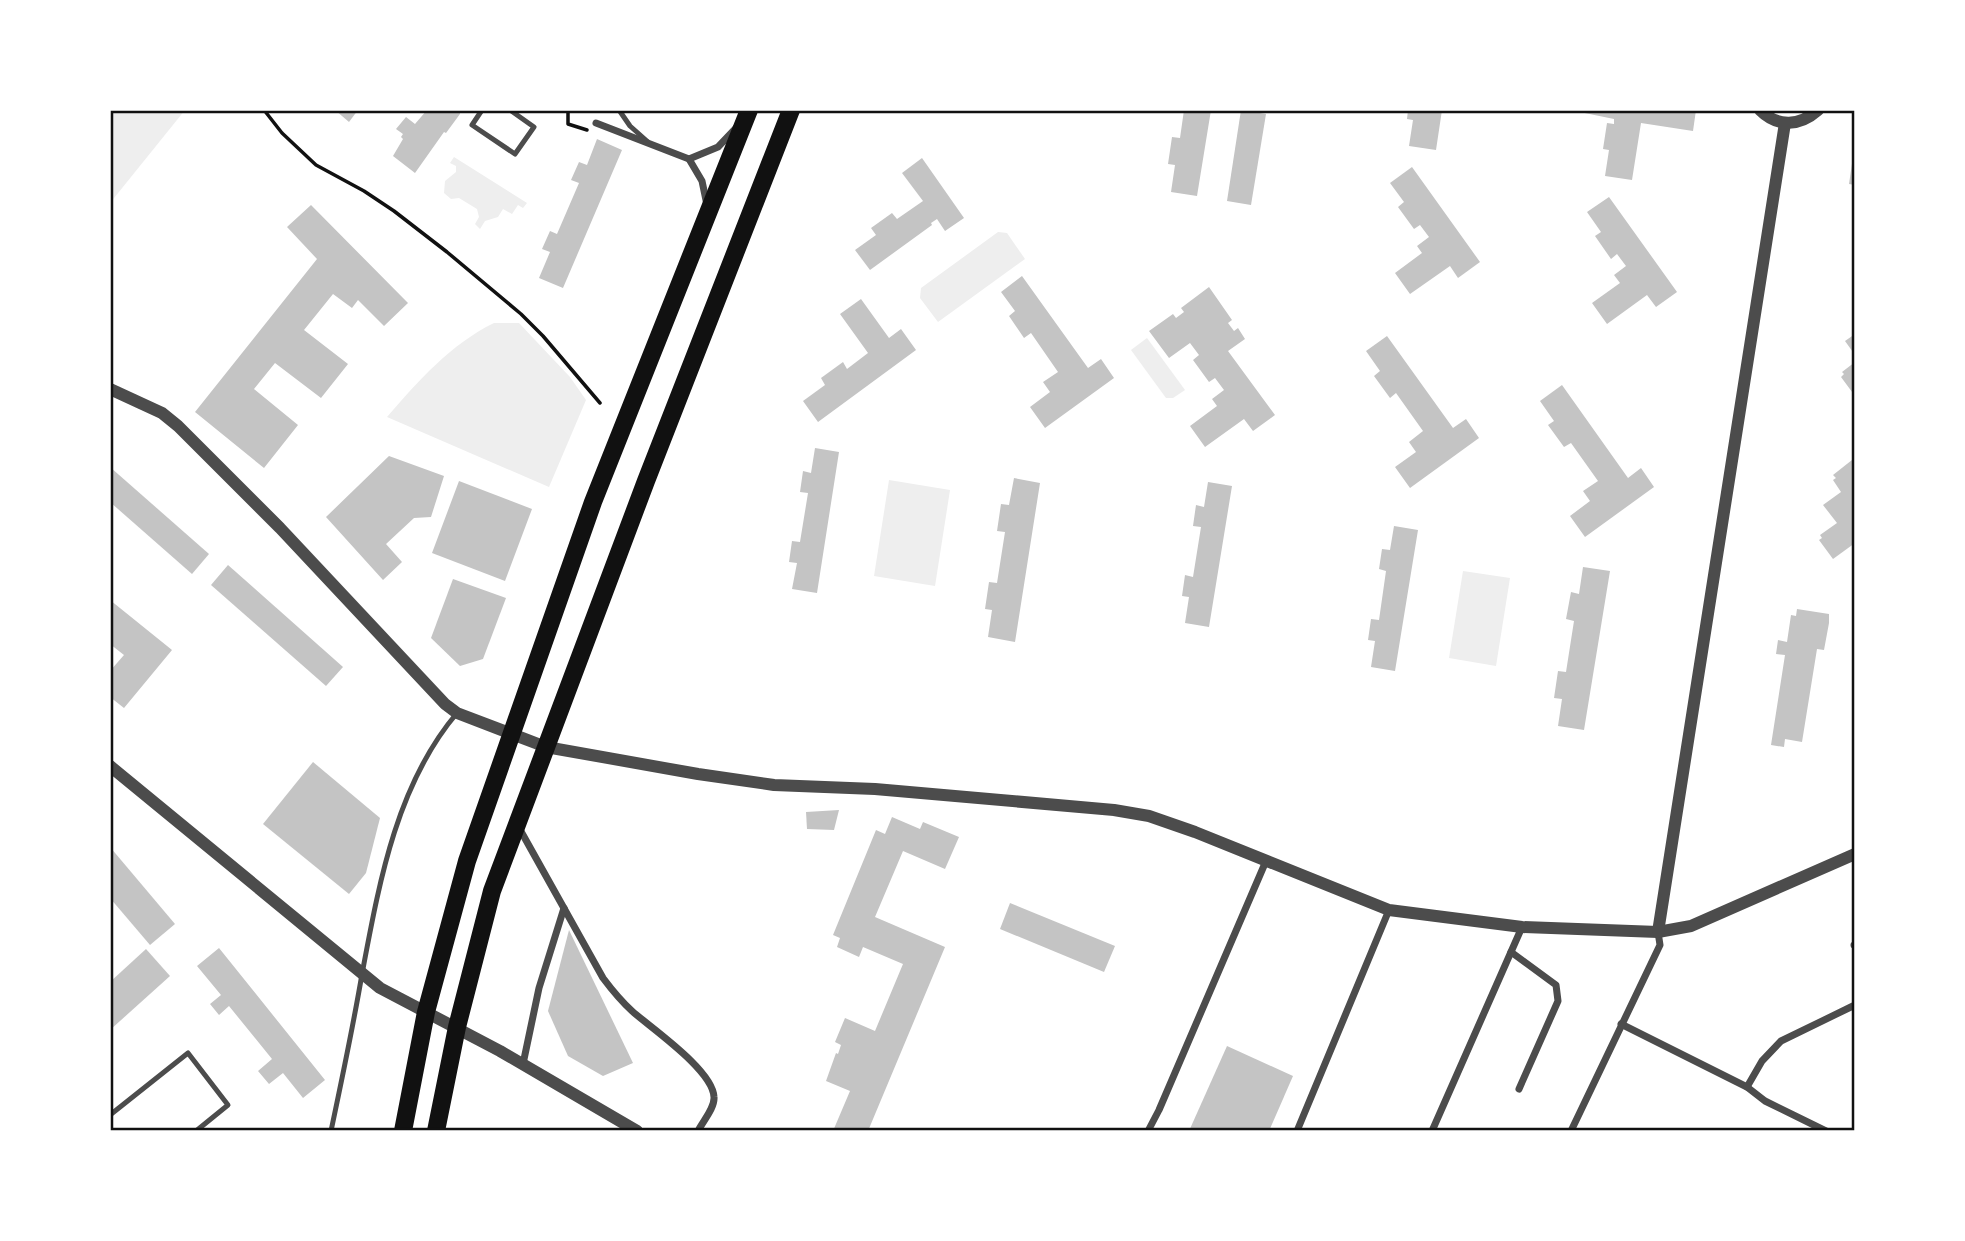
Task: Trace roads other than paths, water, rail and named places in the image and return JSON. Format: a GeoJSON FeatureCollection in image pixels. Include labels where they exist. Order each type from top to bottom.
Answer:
{"type":"FeatureCollection","features":[{"type":"Feature","properties":{"kind":"main road"},"geometry":{"type":"LineString","coordinates":[[436,1131],[457,1027],[492,891],[651,468],[791,110]]}},
{"type":"Feature","properties":{"kind":"main road"},"geometry":{"type":"LineString","coordinates":[[403,1131],[426,1012],[467,860],[593,502],[747,114]]}},
{"type":"Feature","properties":{"kind":"street"},"geometry":{"type":"LineString","coordinates":[[1760,110],[1773,120],[1785,123],[1797,123],[1818,110]]}},
{"type":"Feature","properties":{"kind":"street"},"geometry":{"type":"LineString","coordinates":[[689,159],[718,146],[747,114]]}},
{"type":"Feature","properties":{"kind":"street"},"geometry":{"type":"LineString","coordinates":[[596,123],[689,159],[702,181],[708,210]]}},
{"type":"Feature","properties":{"kind":"street"},"geometry":{"type":"LineString","coordinates":[[1572,1131],[1660,945],[1658,932],[1785,123]]}},
{"type":"Feature","properties":{"kind":"street"},"geometry":{"type":"LineString","coordinates":[[110,389],[162,413],[178,426],[280,528],[433,693],[457,713],[546,747],[774,785],[875,789],[1114,810],[1149,816],[1389,911],[1522,927],[1658,932],[1691,926],[1855,854]]}},
{"type":"Feature","properties":{"kind":"street"},"geometry":{"type":"LineString","coordinates":[[110,766],[394,997],[457,1027],[637,1131]]}},
{"type":"Feature","properties":{"kind":"street"},"geometry":{"type":"LineString","coordinates":[[516,823],[603,978],[618,997],[679,1048],[714,1092],[714,1102],[698,1131]]}},
{"type":"Feature","properties":{"kind":"street"},"geometry":{"type":"LineString","coordinates":[[1148,1131],[1266,861]]}},
{"type":"Feature","properties":{"kind":"street"},"geometry":{"type":"LineString","coordinates":[[523,1064],[540,988],[564,908]]}},
{"type":"Feature","properties":{"kind":"street"},"geometry":{"type":"LineString","coordinates":[[1297,1131],[1389,911]]}},
{"type":"Feature","properties":{"kind":"street"},"geometry":{"type":"LineString","coordinates":[[1432,1131],[1522,927]]}},
{"type":"Feature","properties":{"kind":"street"},"geometry":{"type":"LineString","coordinates":[[1511,951],[1556,985],[1558,1000],[1519,1088]]}},
{"type":"Feature","properties":{"kind":"street"},"geometry":{"type":"LineString","coordinates":[[1747,1087],[1762,1061],[1781,1041],[1855,1004]]}},
{"type":"Feature","properties":{"kind":"street"},"geometry":{"type":"LineString","coordinates":[[1621,1024],[1747,1087],[1765,1101],[1826,1131]]}},
{"type":"Feature","properties":{"kind":"lane"},"geometry":{"type":"LineString","coordinates":[[482,110],[472,125],[515,154],[534,127],[509,110]]}},
{"type":"Feature","properties":{"kind":"lane"},"geometry":{"type":"LineString","coordinates":[[619,110],[630,126],[648,142]]}},
{"type":"Feature","properties":{"kind":"lane"},"geometry":{"type":"LineString","coordinates":[[331,1131],[370,925],[400,815],[431,747],[457,713]]}},
{"type":"Feature","properties":{"kind":"lane"},"geometry":{"type":"LineString","coordinates":[[110,1115],[188,1053],[228,1105],[196,1131]]}}]}
